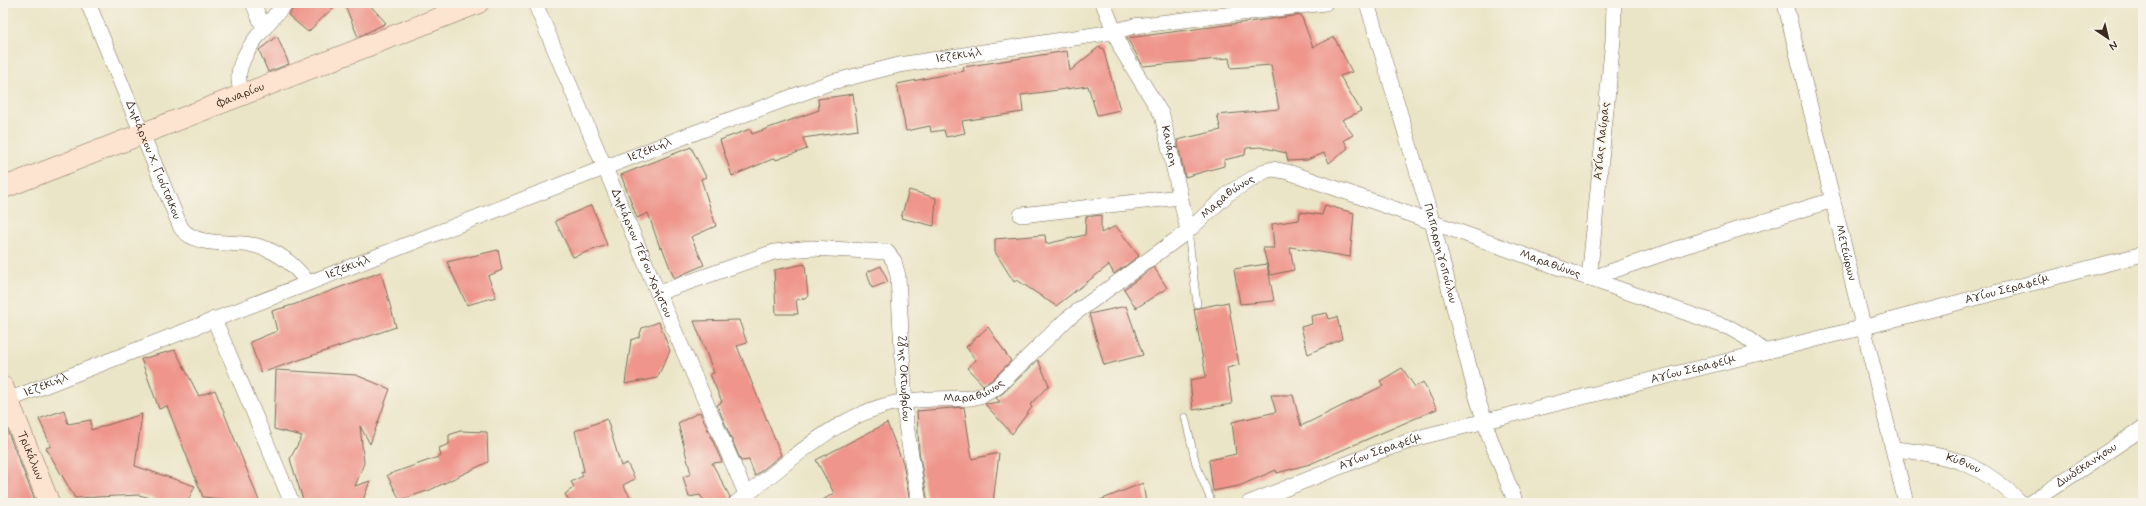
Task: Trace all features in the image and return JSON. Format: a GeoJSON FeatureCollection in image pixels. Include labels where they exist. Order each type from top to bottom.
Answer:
{"type":"FeatureCollection","features":[{"type":"Feature","properties":{"kind":"main road","name":"Φαναρίου"},"geometry":{"type":"LineString","coordinates":[[3,188],[478,3]]}},
{"type":"Feature","properties":{"kind":"main road","name":"Τρικάλων"},"geometry":{"type":"LineString","coordinates":[[5,396],[49,503]]}},
{"type":"Feature","properties":{"kind":"street","name":"Δημάρχου Χ. Γιούτσικου"},"geometry":{"type":"LineString","coordinates":[[88,3],[178,222],[185,233],[201,240],[266,248],[290,263],[308,282]]}},
{"type":"Feature","properties":{"kind":"street"},"geometry":{"type":"LineString","coordinates":[[253,3],[264,29]]}},
{"type":"Feature","properties":{"kind":"street"},"geometry":{"type":"LineString","coordinates":[[242,95],[239,82],[240,69],[243,61],[264,29],[286,3]]}},
{"type":"Feature","properties":{"kind":"street","name":"Δημάρχου Τέγου Χρήστου"},"geometry":{"type":"LineString","coordinates":[[535,3],[744,500]]}},
{"type":"Feature","properties":{"kind":"street","name":"Κανάρη"},"geometry":{"type":"LineString","coordinates":[[1103,3],[1113,32],[1122,50],[1162,115],[1188,231]]}},
{"type":"Feature","properties":{"kind":"street","name":"Ιεζεκιήλ"},"geometry":{"type":"LineString","coordinates":[[5,396],[214,319],[604,168],[832,82],[871,71],[1113,32],[1134,26],[1325,3]]}},
{"type":"Feature","properties":{"kind":"street","name":"Παπαρρηγοπούλου"},"geometry":{"type":"LineString","coordinates":[[1367,3],[1432,221],[1484,420],[1516,503]]}},
{"type":"Feature","properties":{"kind":"street","name":"Αγίας Λαύρας"},"geometry":{"type":"LineString","coordinates":[[1589,279],[1612,48],[1614,3]]}},
{"type":"Feature","properties":{"kind":"street","name":"Μετεώρων"},"geometry":{"type":"LineString","coordinates":[[1786,3],[1906,503]]}},
{"type":"Feature","properties":{"kind":"street","name":"Μαραθώνος"},"geometry":{"type":"LineString","coordinates":[[744,500],[839,426],[876,409],[904,402],[983,396],[992,390],[1067,319],[1188,231],[1229,193],[1258,174],[1273,169],[1288,172],[1432,221],[1589,279],[1730,328],[1744,336],[1764,351]]}},
{"type":"Feature","properties":{"kind":"street"},"geometry":{"type":"LineString","coordinates":[[1021,215],[1180,197]]}},
{"type":"Feature","properties":{"kind":"street"},"geometry":{"type":"LineString","coordinates":[[1589,279],[1688,245],[1833,200]]}},
{"type":"Feature","properties":{"kind":"street","name":"28ης Οκτωβρίου"},"geometry":{"type":"LineString","coordinates":[[658,293],[755,258],[793,249],[835,248],[887,252],[891,255],[898,276],[904,402],[908,443],[919,503]]}},
{"type":"Feature","properties":{"kind":"street","name":"Αγίου Σεραφείμ"},"geometry":{"type":"LineString","coordinates":[[1249,503],[1377,452],[1425,436],[1484,420],[1864,327],[2143,254]]}},
{"type":"Feature","properties":{"kind":"street"},"geometry":{"type":"LineString","coordinates":[[214,319],[292,503]]}},
{"type":"Feature","properties":{"kind":"street","name":"Δωδεκανήσου"},"geometry":{"type":"LineString","coordinates":[[2030,503],[2143,428]]}},
{"type":"Feature","properties":{"kind":"street","name":"Κύθνου"},"geometry":{"type":"LineString","coordinates":[[1894,449],[1950,458],[1977,468],[2000,482],[2021,503]]}},
{"type":"Feature","properties":{"kind":"lane","name":"Κανάρη"},"geometry":{"type":"LineString","coordinates":[[1188,231],[1197,304]]}},
{"type":"Feature","properties":{"kind":"lane"},"geometry":{"type":"LineString","coordinates":[[1185,417],[1196,464],[1212,503]]}},
{"type":"Feature","properties":{"kind":"building"},"geometry":{"type":"Polygon","coordinates":[[[298,3],[338,3],[308,32],[288,15],[298,3]]]}},
{"type":"Feature","properties":{"kind":"building"},"geometry":{"type":"Polygon","coordinates":[[[344,3],[368,3],[386,23],[358,37],[344,3]]]}},
{"type":"Feature","properties":{"kind":"building"},"geometry":{"type":"Polygon","coordinates":[[[1301,15],[1313,47],[1334,37],[1352,72],[1340,76],[1361,111],[1342,120],[1353,135],[1344,140],[1348,148],[1329,163],[1324,153],[1307,160],[1288,161],[1286,153],[1261,147],[1246,148],[1245,155],[1224,160],[1224,166],[1185,177],[1177,140],[1221,130],[1217,115],[1279,109],[1271,65],[1231,68],[1229,58],[1143,66],[1127,38],[1301,15]]]}},
{"type":"Feature","properties":{"kind":"building"},"geometry":{"type":"Polygon","coordinates":[[[277,36],[289,64],[268,72],[259,50],[277,36]]]}},
{"type":"Feature","properties":{"kind":"building"},"geometry":{"type":"Polygon","coordinates":[[[1100,46],[1101,49],[1103,48],[1120,110],[1097,115],[1088,86],[1021,95],[1023,112],[962,121],[965,133],[946,137],[944,130],[931,132],[930,126],[906,131],[897,84],[964,71],[963,67],[1067,51],[1070,71],[1100,46]]]}},
{"type":"Feature","properties":{"kind":"building"},"geometry":{"type":"Polygon","coordinates":[[[853,94],[858,130],[803,138],[807,149],[776,160],[775,158],[732,176],[720,140],[750,129],[752,134],[819,110],[818,99],[853,94]]]}},
{"type":"Feature","properties":{"kind":"building"},"geometry":{"type":"Polygon","coordinates":[[[691,147],[706,177],[701,179],[716,226],[691,237],[704,265],[674,278],[662,247],[660,248],[648,213],[637,218],[621,175],[691,147]]]}},
{"type":"Feature","properties":{"kind":"building"},"geometry":{"type":"Polygon","coordinates":[[[909,190],[936,198],[934,226],[901,218],[909,190]]]}},
{"type":"Feature","properties":{"kind":"building"},"geometry":{"type":"Polygon","coordinates":[[[592,205],[607,245],[573,257],[555,221],[592,205]]]}},
{"type":"Feature","properties":{"kind":"building"},"geometry":{"type":"Polygon","coordinates":[[[1325,205],[1354,213],[1350,257],[1290,247],[1294,270],[1270,275],[1263,248],[1274,248],[1272,224],[1299,220],[1300,212],[1322,215],[1325,205]]]}},
{"type":"Feature","properties":{"kind":"building"},"geometry":{"type":"Polygon","coordinates":[[[1101,215],[1101,233],[1116,226],[1139,256],[1114,274],[1109,265],[1056,306],[1017,280],[1014,282],[995,252],[995,239],[1045,235],[1046,244],[1085,235],[1086,217],[1101,215]]]}},
{"type":"Feature","properties":{"kind":"building"},"geometry":{"type":"Polygon","coordinates":[[[498,250],[502,270],[488,276],[496,297],[467,305],[447,262],[498,250]]]}},
{"type":"Feature","properties":{"kind":"building"},"geometry":{"type":"Polygon","coordinates":[[[805,264],[808,297],[796,300],[798,314],[776,314],[774,270],[805,264]]]}},
{"type":"Feature","properties":{"kind":"building"},"geometry":{"type":"Polygon","coordinates":[[[1267,264],[1274,301],[1240,304],[1234,269],[1267,264]]]}},
{"type":"Feature","properties":{"kind":"building"},"geometry":{"type":"Polygon","coordinates":[[[881,266],[888,282],[872,288],[867,272],[881,266]]]}},
{"type":"Feature","properties":{"kind":"building"},"geometry":{"type":"Polygon","coordinates":[[[1154,267],[1167,288],[1136,308],[1124,289],[1154,267]]]}},
{"type":"Feature","properties":{"kind":"building"},"geometry":{"type":"Polygon","coordinates":[[[381,272],[396,327],[261,373],[250,342],[277,331],[272,311],[296,304],[381,272]]]}},
{"type":"Feature","properties":{"kind":"building"},"geometry":{"type":"Polygon","coordinates":[[[1228,302],[1239,365],[1227,368],[1232,404],[1193,410],[1190,380],[1206,377],[1194,309],[1228,302]]]}},
{"type":"Feature","properties":{"kind":"building"},"geometry":{"type":"Polygon","coordinates":[[[1126,306],[1143,355],[1104,365],[1089,314],[1126,306]]]}},
{"type":"Feature","properties":{"kind":"building"},"geometry":{"type":"Polygon","coordinates":[[[1327,313],[1329,319],[1337,317],[1342,339],[1308,354],[1301,327],[1312,324],[1311,316],[1327,313]]]}},
{"type":"Feature","properties":{"kind":"building"},"geometry":{"type":"Polygon","coordinates":[[[739,320],[747,343],[737,346],[781,455],[755,476],[749,460],[741,461],[717,405],[722,402],[710,374],[714,373],[694,321],[739,320]]]}},
{"type":"Feature","properties":{"kind":"building"},"geometry":{"type":"Polygon","coordinates":[[[659,322],[670,351],[657,378],[625,384],[631,340],[639,337],[642,328],[659,322]]]}},
{"type":"Feature","properties":{"kind":"building"},"geometry":{"type":"Polygon","coordinates":[[[988,327],[1011,361],[992,380],[983,385],[967,368],[976,360],[966,347],[988,327]]]}},
{"type":"Feature","properties":{"kind":"building"},"geometry":{"type":"Polygon","coordinates":[[[175,350],[199,396],[215,390],[260,503],[222,503],[223,499],[203,497],[167,406],[159,409],[141,359],[175,350]]]}},
{"type":"Feature","properties":{"kind":"building"},"geometry":{"type":"Polygon","coordinates":[[[1038,360],[1049,385],[1030,405],[1032,407],[1012,434],[985,404],[1000,402],[996,398],[1038,360]]]}},
{"type":"Feature","properties":{"kind":"building"},"geometry":{"type":"Polygon","coordinates":[[[1402,368],[1415,387],[1423,382],[1437,409],[1310,464],[1277,473],[1276,470],[1239,486],[1213,491],[1209,460],[1236,454],[1232,422],[1276,412],[1271,395],[1293,395],[1301,426],[1383,386],[1380,381],[1402,368]]]}},
{"type":"Feature","properties":{"kind":"building"},"geometry":{"type":"Polygon","coordinates":[[[276,370],[356,375],[390,389],[370,444],[360,426],[364,463],[355,486],[370,481],[362,503],[304,503],[290,459],[302,436],[274,429],[276,370]]]}},
{"type":"Feature","properties":{"kind":"building"},"geometry":{"type":"Polygon","coordinates":[[[964,407],[972,459],[999,453],[993,503],[928,503],[919,451],[917,411],[964,407]]]}},
{"type":"Feature","properties":{"kind":"building"},"geometry":{"type":"Polygon","coordinates":[[[64,410],[68,424],[91,420],[91,430],[142,414],[135,466],[195,486],[187,503],[170,503],[139,495],[75,498],[46,448],[51,446],[39,419],[64,410]]]}},
{"type":"Feature","properties":{"kind":"building"},"geometry":{"type":"Polygon","coordinates":[[[700,412],[722,462],[712,463],[730,497],[727,503],[706,503],[700,495],[689,497],[683,477],[691,474],[678,423],[700,412]]]}},
{"type":"Feature","properties":{"kind":"building"},"geometry":{"type":"Polygon","coordinates":[[[607,419],[621,466],[627,463],[635,479],[623,485],[634,503],[571,503],[565,494],[574,487],[571,482],[583,476],[581,472],[584,471],[575,431],[607,419]]]}},
{"type":"Feature","properties":{"kind":"building"},"geometry":{"type":"Polygon","coordinates":[[[3,420],[36,503],[3,503],[3,420]]]}},
{"type":"Feature","properties":{"kind":"building"},"geometry":{"type":"Polygon","coordinates":[[[887,423],[903,463],[910,503],[818,503],[834,493],[816,460],[887,423]]]}},
{"type":"Feature","properties":{"kind":"building"},"geometry":{"type":"Polygon","coordinates":[[[460,431],[487,432],[488,462],[430,490],[400,500],[387,475],[441,456],[439,448],[449,444],[449,435],[460,431]]]}},
{"type":"Feature","properties":{"kind":"building"},"geometry":{"type":"Polygon","coordinates":[[[1143,483],[1146,503],[1095,503],[1095,502],[1143,483]]]}}]}
